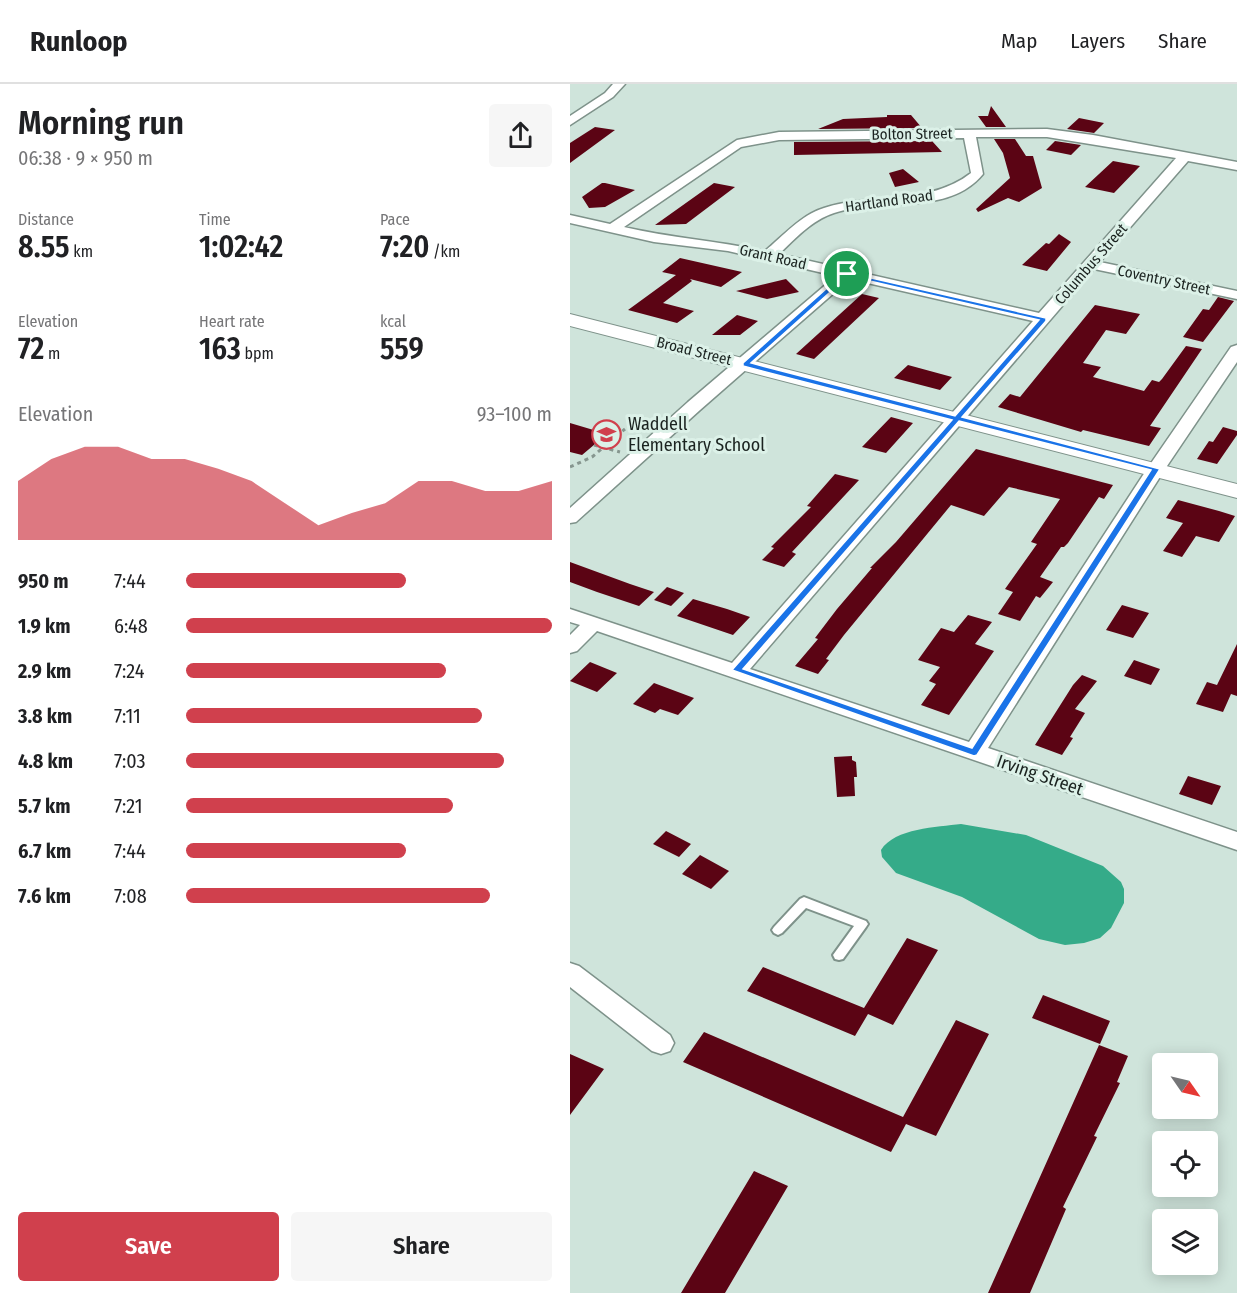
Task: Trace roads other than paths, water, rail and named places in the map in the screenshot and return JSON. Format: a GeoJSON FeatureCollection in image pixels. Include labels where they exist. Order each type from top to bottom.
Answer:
{"type":"FeatureCollection","features":[{"type":"Feature","properties":{"kind":"street"},"geometry":{"type":"LineString","coordinates":[[570,121],[609,96],[619,84]]}},
{"type":"Feature","properties":{"kind":"street","name":"Bolton Street"},"geometry":{"type":"LineString","coordinates":[[612,229],[720,154],[748,141],[779,136],[1026,132],[1069,135],[1237,166]]}},
{"type":"Feature","properties":{"kind":"street","name":"Hartland Road"},"geometry":{"type":"LineString","coordinates":[[768,256],[811,220],[825,212],[849,206],[944,194],[961,187],[977,174],[969,133]]}},
{"type":"Feature","properties":{"kind":"street","name":"Columbus Street"},"geometry":{"type":"LineString","coordinates":[[736,670],[1184,157]]}},
{"type":"Feature","properties":{"kind":"street","name":"Grant Road"},"geometry":{"type":"LineString","coordinates":[[570,219],[654,238],[728,247],[1044,319]]}},
{"type":"Feature","properties":{"kind":"street","name":"Coventry Street"},"geometry":{"type":"LineString","coordinates":[[1090,264],[1237,296]]}},
{"type":"Feature","properties":{"kind":"street"},"geometry":{"type":"LineString","coordinates":[[570,518],[694,406],[847,274]]}},
{"type":"Feature","properties":{"kind":"street","name":"Broad Street"},"geometry":{"type":"LineString","coordinates":[[570,320],[1237,491]]}},
{"type":"Feature","properties":{"kind":"street"},"geometry":{"type":"LineString","coordinates":[[974,753],[1156,469],[1237,350]]}},
{"type":"Feature","properties":{"kind":"street","name":"Irving Street"},"geometry":{"type":"LineString","coordinates":[[570,615],[1237,841]]}},
{"type":"Feature","properties":{"kind":"street"},"geometry":{"type":"LineString","coordinates":[[570,646],[594,623]]}},
{"type":"Feature","properties":{"kind":"street"},"geometry":{"type":"LineString","coordinates":[[570,973],[661,1043]]}},
{"type":"Feature","properties":{"kind":"lane"},"geometry":{"type":"LineString","coordinates":[[778,930],[804,902],[862,924],[839,955]]}},
{"type":"Feature","properties":{"kind":"place","name":"Waddell Elementary School"},"geometry":{"type":"Point","coordinates":[607,434]}}]}
